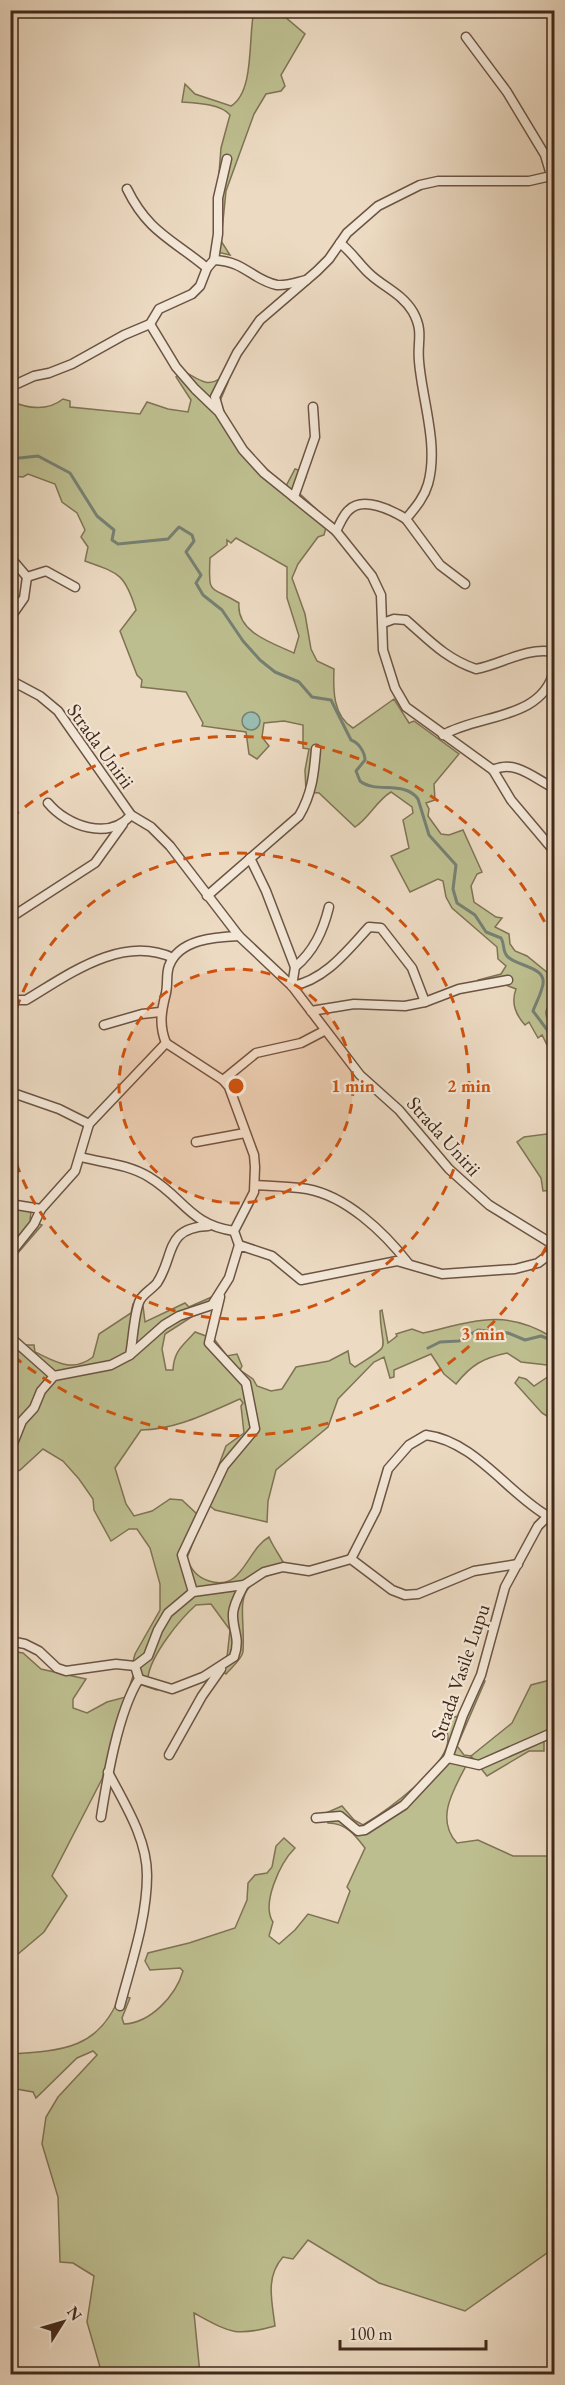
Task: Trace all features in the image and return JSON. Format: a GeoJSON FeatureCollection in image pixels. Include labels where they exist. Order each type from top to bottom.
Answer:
{"type":"FeatureCollection","features":[{"type":"Feature","properties":{"kind":"street"},"geometry":{"type":"LineString","coordinates":[[219,412],[215,397],[250,331],[271,307],[329,259],[347,233],[378,206],[420,185],[460,179],[553,180],[540,147],[507,92],[466,37]]}},
{"type":"Feature","properties":{"kind":"street"},"geometry":{"type":"LineString","coordinates":[[10,387],[34,376],[72,364],[124,334],[150,324],[159,309],[192,294],[200,286],[207,268],[214,260],[218,234],[218,198],[227,159]]}},
{"type":"Feature","properties":{"kind":"street"},"geometry":{"type":"LineString","coordinates":[[127,189],[138,212],[154,230],[207,268]]}},
{"type":"Feature","properties":{"kind":"street"},"geometry":{"type":"LineString","coordinates":[[340,243],[371,275],[402,299],[419,325],[421,342],[418,358],[430,432],[430,461],[428,483],[420,502],[406,519]]}},
{"type":"Feature","properties":{"kind":"street"},"geometry":{"type":"LineString","coordinates":[[214,260],[236,263],[266,281],[279,285],[306,280]]}},
{"type":"Feature","properties":{"kind":"street"},"geometry":{"type":"LineString","coordinates":[[150,324],[176,367],[219,412],[243,450],[264,473],[336,531],[372,576],[381,595],[383,650],[395,688],[406,707],[493,770],[511,800],[555,851]]}},
{"type":"Feature","properties":{"kind":"street"},"geometry":{"type":"LineString","coordinates":[[294,497],[315,437],[313,407]]}},
{"type":"Feature","properties":{"kind":"street"},"geometry":{"type":"LineString","coordinates":[[336,531],[349,509],[361,504],[384,508],[406,519],[440,565],[465,584]]}},
{"type":"Feature","properties":{"kind":"street"},"geometry":{"type":"LineString","coordinates":[[10,557],[27,577],[24,598],[10,618]]}},
{"type":"Feature","properties":{"kind":"street"},"geometry":{"type":"LineString","coordinates":[[27,577],[46,572],[75,587]]}},
{"type":"Feature","properties":{"kind":"street"},"geometry":{"type":"LineString","coordinates":[[383,623],[394,619],[406,620],[424,639],[446,656],[476,669],[520,653],[554,654]]}},
{"type":"Feature","properties":{"kind":"street"},"geometry":{"type":"LineString","coordinates":[[443,735],[468,723],[504,716],[528,704],[550,684],[555,670]]}},
{"type":"Feature","properties":{"kind":"street","name":"Strada Unirii"},"geometry":{"type":"LineString","coordinates":[[10,680],[40,696],[58,711],[131,815],[151,827],[170,846],[238,936],[292,986],[324,1031],[360,1075],[399,1110],[464,1184],[489,1205],[555,1245]]}},
{"type":"Feature","properties":{"kind":"street"},"geometry":{"type":"LineString","coordinates":[[207,896],[299,816],[309,800],[314,782],[316,749]]}},
{"type":"Feature","properties":{"kind":"street"},"geometry":{"type":"LineString","coordinates":[[493,770],[501,766],[515,767],[555,788]]}},
{"type":"Feature","properties":{"kind":"street"},"geometry":{"type":"LineString","coordinates":[[48,803],[59,816],[88,827],[123,824]]}},
{"type":"Feature","properties":{"kind":"street","name":"Strada Unirii"},"geometry":{"type":"LineString","coordinates":[[10,918],[95,863],[131,815]]}},
{"type":"Feature","properties":{"kind":"street"},"geometry":{"type":"LineString","coordinates":[[250,858],[266,891],[295,967],[292,986],[309,983],[324,973],[369,927],[376,925],[381,928],[412,968],[425,1002]]}},
{"type":"Feature","properties":{"kind":"street"},"geometry":{"type":"LineString","coordinates":[[295,967],[315,944],[329,907]]}},
{"type":"Feature","properties":{"kind":"street"},"geometry":{"type":"LineString","coordinates":[[193,1592],[182,1555],[224,1466],[255,1429],[246,1383],[209,1343],[221,1294],[239,1245],[234,1231],[255,1185],[254,1155],[229,1087],[223,1080],[166,1043],[160,1012],[169,967],[173,958],[184,947],[195,942],[238,936]]}},
{"type":"Feature","properties":{"kind":"street"},"geometry":{"type":"LineString","coordinates":[[10,1000],[26,1000],[107,955],[140,952],[173,958]]}},
{"type":"Feature","properties":{"kind":"street"},"geometry":{"type":"LineString","coordinates":[[311,1011],[354,1004],[405,1006],[425,1002],[459,989],[508,980]]}},
{"type":"Feature","properties":{"kind":"street"},"geometry":{"type":"LineString","coordinates":[[104,1025],[142,1014],[160,1012]]}},
{"type":"Feature","properties":{"kind":"street"},"geometry":{"type":"LineString","coordinates":[[223,1080],[256,1053],[301,1043],[324,1031]]}},
{"type":"Feature","properties":{"kind":"street"},"geometry":{"type":"LineString","coordinates":[[10,1254],[29,1232],[41,1209],[70,1179],[81,1157],[89,1124],[166,1043]]}},
{"type":"Feature","properties":{"kind":"street"},"geometry":{"type":"LineString","coordinates":[[10,1092],[59,1109],[89,1124]]}},
{"type":"Feature","properties":{"kind":"street"},"geometry":{"type":"LineString","coordinates":[[196,1142],[245,1133]]}},
{"type":"Feature","properties":{"kind":"street"},"geometry":{"type":"LineString","coordinates":[[81,1157],[129,1167],[147,1175],[178,1198],[198,1220],[208,1226],[234,1231]]}},
{"type":"Feature","properties":{"kind":"street"},"geometry":{"type":"LineString","coordinates":[[255,1185],[308,1189],[329,1196],[388,1239],[408,1263]]}},
{"type":"Feature","properties":{"kind":"street"},"geometry":{"type":"LineString","coordinates":[[10,1204],[41,1209]]}},
{"type":"Feature","properties":{"kind":"street"},"geometry":{"type":"LineString","coordinates":[[130,1355],[140,1300],[157,1283],[169,1250],[177,1237],[187,1230],[208,1226]]}},
{"type":"Feature","properties":{"kind":"street"},"geometry":{"type":"LineString","coordinates":[[239,1245],[272,1256],[301,1280],[387,1262],[408,1263],[442,1274],[507,1270],[538,1263],[555,1251]]}},
{"type":"Feature","properties":{"kind":"street"},"geometry":{"type":"LineString","coordinates":[[10,1461],[12,1446],[22,1421],[34,1408],[40,1391],[54,1376],[111,1365],[130,1355],[164,1325],[179,1316],[212,1305],[221,1294]]}},
{"type":"Feature","properties":{"kind":"street"},"geometry":{"type":"LineString","coordinates":[[10,1337],[54,1376]]}},
{"type":"Feature","properties":{"kind":"street"},"geometry":{"type":"LineString","coordinates":[[10,1641],[32,1647],[57,1668],[66,1671],[116,1664],[137,1666],[148,1656],[158,1630],[168,1613],[193,1592],[244,1585],[264,1572],[283,1567],[309,1570],[351,1559],[376,1510],[388,1469],[409,1445],[426,1435],[438,1438],[477,1459],[546,1515],[555,1510]]}},
{"type":"Feature","properties":{"kind":"street","name":"Strada Vasile Lupu"},"geometry":{"type":"LineString","coordinates":[[316,1818],[340,1816],[358,1831],[365,1830],[404,1805],[448,1758],[463,1715],[481,1675],[505,1587],[546,1515]]}},
{"type":"Feature","properties":{"kind":"street"},"geometry":{"type":"LineString","coordinates":[[351,1559],[392,1590],[405,1595],[418,1594],[474,1571],[518,1564]]}},
{"type":"Feature","properties":{"kind":"street"},"geometry":{"type":"LineString","coordinates":[[139,1679],[172,1689],[203,1677],[234,1657],[238,1634],[233,1616],[244,1585]]}},
{"type":"Feature","properties":{"kind":"street"},"geometry":{"type":"LineString","coordinates":[[101,1817],[108,1772],[126,1707],[139,1679],[137,1666]]}},
{"type":"Feature","properties":{"kind":"street"},"geometry":{"type":"LineString","coordinates":[[170,1755],[202,1696],[223,1666]]}},
{"type":"Feature","properties":{"kind":"street","name":"Strada Vasile Lupu"},"geometry":{"type":"LineString","coordinates":[[448,1758],[479,1765],[555,1732]]}},
{"type":"Feature","properties":{"kind":"street"},"geometry":{"type":"LineString","coordinates":[[108,1772],[133,1819],[147,1874],[139,1934],[120,2006]]}},
{"type":"Feature","properties":{"kind":"green space"},"geometry":{"type":"Polygon","coordinates":[[[254,11],[278,11],[305,34],[281,75],[285,86],[281,91],[266,94],[254,114],[226,191],[221,241],[230,255],[213,251],[221,148],[230,115],[215,106],[182,102],[185,84],[195,94],[231,106],[239,99],[247,76],[254,11]]]}},
{"type":"Feature","properties":{"kind":"green space"},"geometry":{"type":"Polygon","coordinates":[[[183,371],[207,382],[221,378],[228,382],[220,401],[231,426],[247,448],[286,486],[295,469],[305,472],[306,477],[299,493],[328,520],[324,535],[318,537],[298,564],[292,578],[305,614],[311,649],[317,661],[334,669],[334,694],[338,710],[346,723],[353,728],[394,699],[409,723],[414,721],[459,754],[434,784],[435,800],[426,803],[429,809],[428,816],[441,834],[449,835],[463,830],[482,872],[477,874],[471,886],[474,902],[496,917],[502,918],[495,927],[509,934],[510,944],[515,951],[527,956],[554,978],[552,988],[554,1002],[546,1013],[553,1035],[554,1059],[542,1035],[538,1038],[529,1022],[525,1025],[519,1017],[514,1003],[516,989],[503,984],[478,988],[478,980],[501,974],[506,966],[498,959],[497,947],[452,908],[446,897],[443,881],[438,879],[410,892],[391,856],[409,848],[403,820],[413,813],[412,807],[391,792],[355,827],[319,793],[306,792],[305,770],[309,749],[303,748],[303,725],[284,721],[264,723],[262,737],[269,746],[257,759],[249,754],[246,732],[202,726],[203,723],[186,692],[141,687],[142,680],[137,675],[120,631],[136,610],[124,582],[113,572],[85,561],[88,547],[81,537],[85,530],[77,513],[62,502],[55,484],[28,474],[23,477],[11,476],[11,401],[24,406],[44,407],[63,399],[70,401],[70,407],[140,414],[147,402],[168,409],[188,412],[191,400],[176,377],[183,371]],[[236,538],[231,543],[227,540],[227,545],[210,558],[210,579],[213,588],[239,603],[243,622],[249,629],[294,653],[299,636],[287,598],[287,567],[236,538]]]}},
{"type":"Feature","properties":{"kind":"green space"},"geometry":{"type":"Polygon","coordinates":[[[554,1133],[554,1190],[543,1191],[541,1178],[517,1142],[524,1137],[554,1133]]]}},
{"type":"Feature","properties":{"kind":"green space"},"geometry":{"type":"Polygon","coordinates":[[[11,1208],[31,1212],[30,1220],[42,1225],[11,1261],[11,1208]]]}},
{"type":"Feature","properties":{"kind":"green space"},"geometry":{"type":"Polygon","coordinates":[[[214,1296],[214,1307],[196,1314],[165,1334],[162,1349],[166,1370],[173,1370],[177,1353],[195,1332],[214,1339],[227,1356],[237,1354],[242,1366],[240,1370],[253,1379],[257,1386],[271,1391],[282,1389],[296,1367],[329,1361],[348,1351],[350,1363],[355,1367],[376,1353],[383,1346],[380,1311],[382,1310],[388,1343],[397,1336],[396,1334],[412,1329],[423,1333],[488,1320],[518,1322],[550,1336],[554,1334],[554,1415],[550,1418],[542,1413],[515,1383],[519,1377],[526,1379],[534,1386],[549,1376],[547,1369],[550,1367],[547,1365],[521,1362],[507,1353],[478,1363],[456,1384],[444,1374],[431,1354],[394,1370],[394,1377],[390,1378],[384,1357],[374,1362],[338,1399],[328,1427],[276,1470],[268,1501],[267,1522],[215,1510],[205,1502],[226,1446],[244,1433],[241,1406],[243,1403],[240,1399],[180,1423],[141,1430],[115,1468],[126,1504],[134,1516],[152,1511],[170,1499],[182,1500],[197,1514],[202,1505],[209,1508],[187,1558],[195,1573],[209,1581],[220,1583],[229,1581],[243,1568],[261,1543],[269,1537],[287,1570],[268,1575],[248,1589],[242,1609],[243,1652],[226,1674],[215,1667],[227,1657],[230,1630],[211,1604],[196,1605],[160,1648],[150,1668],[148,1677],[160,1683],[157,1690],[139,1684],[126,1697],[134,1673],[131,1669],[135,1654],[160,1610],[160,1584],[150,1548],[137,1529],[129,1529],[111,1541],[94,1510],[93,1499],[79,1479],[63,1461],[43,1449],[20,1470],[11,1474],[10,1331],[24,1345],[34,1345],[35,1352],[64,1364],[78,1364],[93,1357],[99,1334],[131,1313],[133,1304],[137,1301],[143,1306],[145,1322],[185,1303],[189,1307],[214,1296]]]}},
{"type":"Feature","properties":{"kind":"green space"},"geometry":{"type":"Polygon","coordinates":[[[11,1651],[23,1653],[41,1669],[86,1679],[73,1699],[73,1708],[87,1713],[107,1702],[126,1697],[102,1779],[52,1876],[67,1896],[44,1932],[11,1960],[11,1651]]]}},
{"type":"Feature","properties":{"kind":"green space"},"geometry":{"type":"Polygon","coordinates":[[[476,1676],[485,1681],[457,1746],[464,1755],[471,1756],[447,1810],[450,1833],[457,1843],[478,1840],[513,1856],[554,1856],[554,2248],[465,2311],[379,2283],[308,2240],[293,2259],[283,2257],[277,2265],[271,2290],[275,2326],[251,2331],[233,2331],[194,2313],[200,2374],[102,2374],[87,2322],[94,2276],[73,2263],[60,2262],[58,2197],[42,2144],[46,2117],[58,2097],[97,2055],[93,2051],[77,2058],[36,2098],[33,2092],[11,2088],[10,2054],[46,2051],[77,2044],[102,2027],[112,2013],[120,1995],[130,1998],[122,2018],[124,2024],[144,2019],[153,2013],[175,1989],[183,1971],[180,1968],[150,1970],[145,1961],[148,1953],[235,1928],[247,1900],[248,1883],[255,1875],[267,1873],[272,1867],[276,1846],[284,1838],[295,1848],[278,1873],[274,1884],[269,1905],[273,1922],[269,1936],[279,1944],[308,1914],[338,1923],[350,1891],[347,1887],[365,1848],[345,1827],[328,1823],[326,1813],[342,1806],[354,1820],[363,1825],[414,1787],[438,1762],[445,1750],[448,1737],[443,1721],[448,1714],[451,1718],[458,1716],[476,1676]]]}},
{"type":"Feature","properties":{"kind":"green space"},"geometry":{"type":"Polygon","coordinates":[[[554,1679],[554,1736],[544,1741],[544,1751],[529,1751],[487,1776],[471,1756],[512,1723],[531,1685],[554,1679]]]}},
{"type":"Feature","properties":{"kind":"water"},"geometry":{"type":"Polygon","coordinates":[[[247,712],[255,712],[260,717],[258,728],[247,730],[242,725],[242,717],[247,712]]]}},
{"type":"Feature","properties":{"kind":"waterway"},"geometry":{"type":"LineString","coordinates":[[10,459],[38,456],[70,473],[97,516],[114,530],[112,540],[118,544],[168,539],[179,527],[192,535],[194,541],[186,552],[201,575],[196,583],[203,595],[222,610],[243,641],[260,660],[275,672],[299,682],[312,697],[331,700],[351,740],[359,745],[364,754],[365,760],[356,771],[360,781],[374,787],[405,790],[418,799],[429,835],[456,865],[453,889],[457,903],[475,915],[486,932],[501,938],[507,956],[511,960],[541,975],[542,988],[533,1011],[548,1031],[554,1053]]}},
{"type":"Feature","properties":{"kind":"waterway"},"geometry":{"type":"LineString","coordinates":[[428,1348],[440,1342],[459,1341],[478,1330],[508,1333],[525,1340],[541,1336],[554,1341]]}}]}
